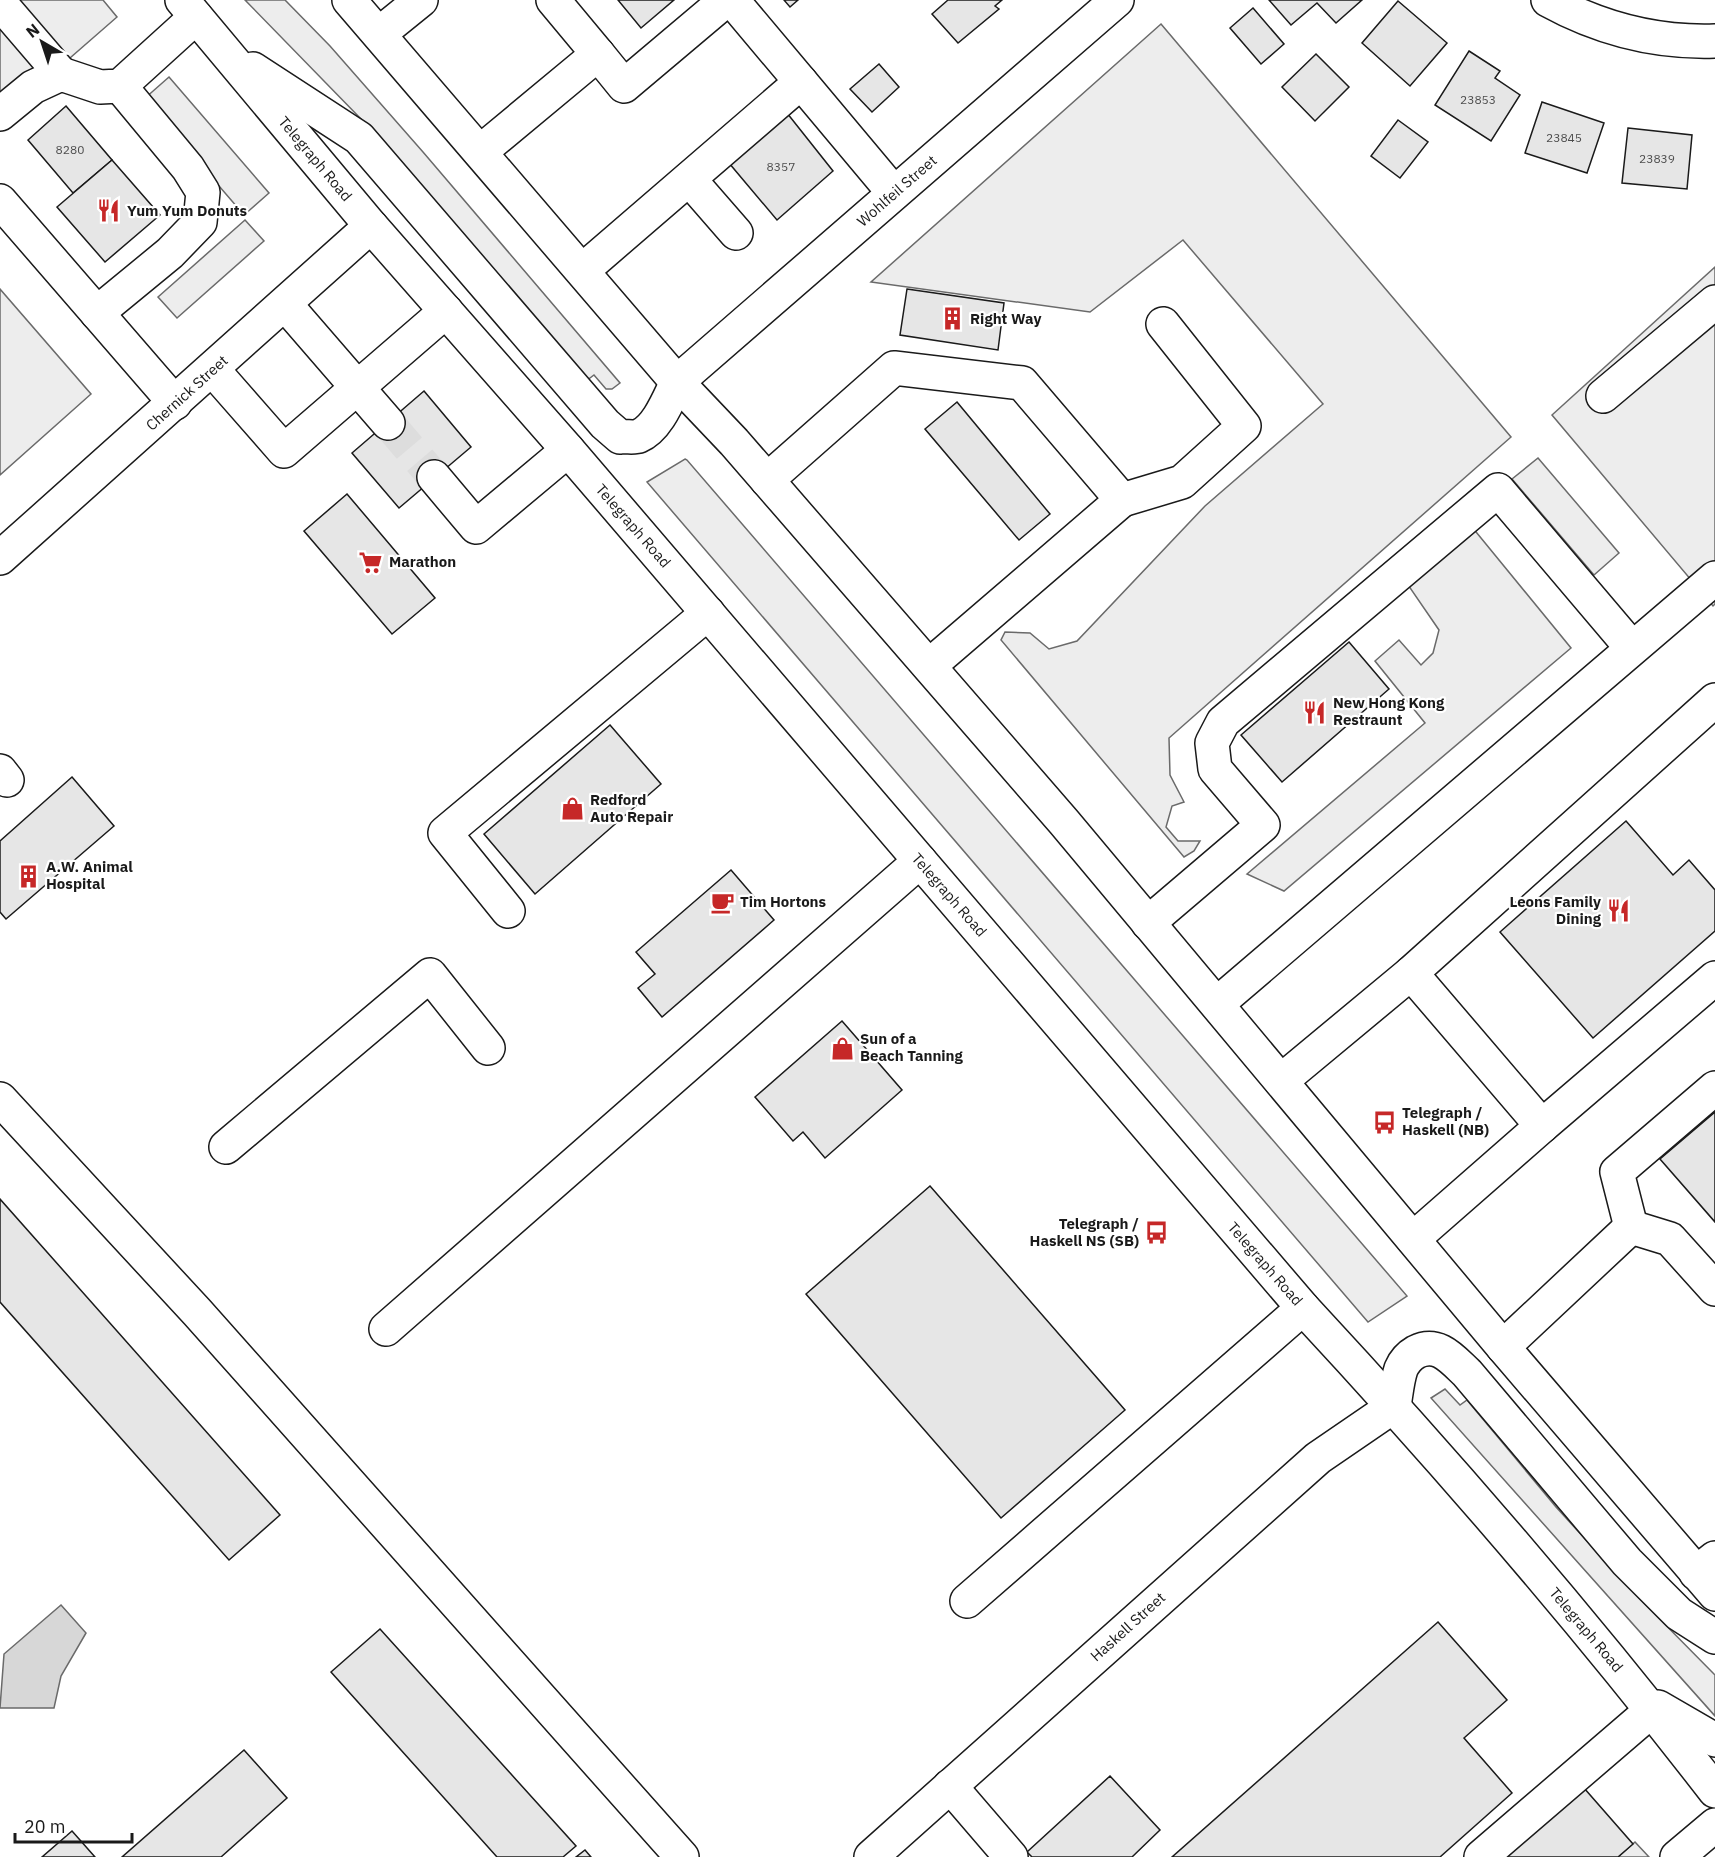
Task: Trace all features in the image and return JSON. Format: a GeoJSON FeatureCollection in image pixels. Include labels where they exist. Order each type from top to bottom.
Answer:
{"type":"FeatureCollection","features":[{"type":"Feature","properties":{"kind":"main road"},"geometry":{"type":"LineString","coordinates":[[349,0],[677,382],[767,480],[928,666],[1148,923],[1503,1347],[1709,1575]]}},
{"type":"Feature","properties":{"kind":"main road"},"geometry":{"type":"LineString","coordinates":[[379,34],[421,0]]}},
{"type":"Feature","properties":{"kind":"main road"},"geometry":{"type":"LineString","coordinates":[[553,0],[624,86],[726,0]]}},
{"type":"Feature","properties":{"kind":"main road"},"geometry":{"type":"LineString","coordinates":[[732,0],[894,193]]}},
{"type":"Feature","properties":{"kind":"main road","name":"Wohlfeil Street"},"geometry":{"type":"LineString","coordinates":[[677,382],[1117,0]]}},
{"type":"Feature","properties":{"kind":"main road"},"geometry":{"type":"LineString","coordinates":[[1548,0],[1570,12],[1616,29],[1665,39],[1715,41]]}},
{"type":"Feature","properties":{"kind":"main road"},"geometry":{"type":"LineString","coordinates":[[0,3],[61,74],[100,87],[120,86],[189,9]]}},
{"type":"Feature","properties":{"kind":"main road","name":"Telegraph Road"},"geometry":{"type":"LineString","coordinates":[[189,9],[371,226],[568,450],[1303,1308],[1394,1406],[1649,1705],[1715,1791]]}},
{"type":"Feature","properties":{"kind":"main road"},"geometry":{"type":"LineString","coordinates":[[224,50],[359,138],[605,424],[620,437],[639,436],[647,430],[663,409],[677,382]]}},
{"type":"Feature","properties":{"kind":"main road"},"geometry":{"type":"LineString","coordinates":[[480,152],[598,54]]}},
{"type":"Feature","properties":{"kind":"main road"},"geometry":{"type":"LineString","coordinates":[[0,114],[33,87],[61,74]]}},
{"type":"Feature","properties":{"kind":"main road"},"geometry":{"type":"LineString","coordinates":[[583,270],[801,82]]}},
{"type":"Feature","properties":{"kind":"main road"},"geometry":{"type":"LineString","coordinates":[[97,313],[170,253],[200,222],[203,192],[188,168],[120,86]]}},
{"type":"Feature","properties":{"kind":"main road"},"geometry":{"type":"LineString","coordinates":[[689,178],[736,233]]}},
{"type":"Feature","properties":{"kind":"main road"},"geometry":{"type":"LineString","coordinates":[[0,201],[175,403]]}},
{"type":"Feature","properties":{"kind":"main road","name":"Chernick Street"},"geometry":{"type":"LineString","coordinates":[[0,558],[213,370],[371,226]]}},
{"type":"Feature","properties":{"kind":"main road"},"geometry":{"type":"LineString","coordinates":[[1603,396],[1715,302]]}},
{"type":"Feature","properties":{"kind":"main road"},"geometry":{"type":"LineString","coordinates":[[285,304],[388,423]]}},
{"type":"Feature","properties":{"kind":"main road"},"geometry":{"type":"LineString","coordinates":[[213,370],[284,451],[446,311]]}},
{"type":"Feature","properties":{"kind":"main road"},"geometry":{"type":"LineString","coordinates":[[928,666],[1122,500],[1182,482],[1245,426],[1163,324]]}},
{"type":"Feature","properties":{"kind":"main road"},"geometry":{"type":"LineString","coordinates":[[767,480],[894,368],[1022,383],[1122,500]]}},
{"type":"Feature","properties":{"kind":"main road"},"geometry":{"type":"LineString","coordinates":[[434,477],[476,527],[568,450]]}},
{"type":"Feature","properties":{"kind":"main road"},"geometry":{"type":"LineString","coordinates":[[1148,923],[1263,825],[1215,769],[1212,743],[1223,722],[1498,490],[1632,648]]}},
{"type":"Feature","properties":{"kind":"main road"},"geometry":{"type":"LineString","coordinates":[[1216,1004],[1715,578]]}},
{"type":"Feature","properties":{"kind":"main road"},"geometry":{"type":"LineString","coordinates":[[508,911],[445,833],[708,613]]}},
{"type":"Feature","properties":{"kind":"main road"},"geometry":{"type":"LineString","coordinates":[[1281,1081],[1411,973],[1715,700]]}},
{"type":"Feature","properties":{"kind":"main road"},"geometry":{"type":"LineString","coordinates":[[386,1329],[920,861]]}},
{"type":"Feature","properties":{"kind":"main road"},"geometry":{"type":"LineString","coordinates":[[1411,973],[1542,1126]]}},
{"type":"Feature","properties":{"kind":"main road"},"geometry":{"type":"LineString","coordinates":[[226,1147],[430,975],[488,1048]]}},
{"type":"Feature","properties":{"kind":"main road"},"geometry":{"type":"LineString","coordinates":[[1413,1239],[1715,978]]}},
{"type":"Feature","properties":{"kind":"main road"},"geometry":{"type":"LineString","coordinates":[[1631,1227],[1617,1172],[1715,1088]]}},
{"type":"Feature","properties":{"kind":"main road"},"geometry":{"type":"LineString","coordinates":[[0,1099],[197,1312],[682,1857]]}},
{"type":"Feature","properties":{"kind":"main road"},"geometry":{"type":"LineString","coordinates":[[1503,1347],[1631,1227]]}},
{"type":"Feature","properties":{"kind":"main road"},"geometry":{"type":"LineString","coordinates":[[1631,1227],[1670,1239],[1715,1289]]}},
{"type":"Feature","properties":{"kind":"main road"},"geometry":{"type":"LineString","coordinates":[[967,1601],[1303,1308]]}},
{"type":"Feature","properties":{"kind":"main road"},"geometry":{"type":"LineString","coordinates":[[1394,1406],[1401,1369],[1410,1356],[1422,1349],[1436,1348],[1451,1357],[1627,1562],[1679,1614],[1715,1637]]}},
{"type":"Feature","properties":{"kind":"main road","name":"Haskell Street"},"geometry":{"type":"LineString","coordinates":[[871,1857],[1318,1458],[1394,1406]]}},
{"type":"Feature","properties":{"kind":"main road"},"geometry":{"type":"LineString","coordinates":[[1481,1857],[1649,1705],[1715,1740]]}},
{"type":"Feature","properties":{"kind":"main road"},"geometry":{"type":"LineString","coordinates":[[950,1786],[1011,1857]]}},
{"type":"Feature","properties":{"kind":"main road"},"geometry":{"type":"LineString","coordinates":[[1677,1857],[1715,1825]]}},
{"type":"Feature","properties":{"kind":"shaded area"},"geometry":{"type":"Polygon","coordinates":[[[0,0],[103,0],[117,17],[0,119],[0,0]]]}},
{"type":"Feature","properties":{"kind":"shaded area"},"geometry":{"type":"Polygon","coordinates":[[[245,0],[285,0],[330,46],[423,152],[620,383],[612,389],[606,389],[594,375],[586,381],[362,120],[245,0]]]}},
{"type":"Feature","properties":{"kind":"shaded area"},"geometry":{"type":"Polygon","coordinates":[[[1161,24],[1511,437],[1169,738],[1170,775],[1184,802],[1172,806],[1166,827],[1178,841],[1200,841],[1194,851],[1184,857],[1001,640],[1005,632],[1030,633],[1049,649],[1077,641],[1205,506],[1323,404],[1183,240],[1090,312],[871,282],[1161,24]]]}},
{"type":"Feature","properties":{"kind":"shaded area"},"geometry":{"type":"Polygon","coordinates":[[[169,77],[269,193],[244,215],[144,99],[169,77]]]}},
{"type":"Feature","properties":{"kind":"shaded area"},"geometry":{"type":"Polygon","coordinates":[[[245,220],[264,241],[177,318],[158,297],[245,220]]]}},
{"type":"Feature","properties":{"kind":"shaded area"},"geometry":{"type":"Polygon","coordinates":[[[1715,267],[1715,604],[1713,606],[1552,415],[1715,267]]]}},
{"type":"Feature","properties":{"kind":"shaded area"},"geometry":{"type":"Polygon","coordinates":[[[0,289],[91,394],[0,475],[0,289]]]}},
{"type":"Feature","properties":{"kind":"shaded area"},"geometry":{"type":"Polygon","coordinates":[[[1538,458],[1619,553],[1594,575],[1512,479],[1538,458]]]}},
{"type":"Feature","properties":{"kind":"shaded area"},"geometry":{"type":"Polygon","coordinates":[[[685,459],[1407,1296],[1368,1322],[647,482],[685,459]]]}},
{"type":"Feature","properties":{"kind":"shaded area"},"geometry":{"type":"Polygon","coordinates":[[[1472,527],[1571,648],[1284,891],[1247,874],[1425,723],[1375,661],[1399,640],[1421,665],[1433,653],[1439,630],[1406,582],[1472,527]]]}},
{"type":"Feature","properties":{"kind":"shaded area"},"geometry":{"type":"Polygon","coordinates":[[[1445,1389],[1460,1405],[1467,1400],[1556,1507],[1639,1598],[1715,1675],[1715,1716],[1431,1398],[1445,1389]]]}},
{"type":"Feature","properties":{"kind":"shaded area"},"geometry":{"type":"Polygon","coordinates":[[[61,1605],[86,1633],[61,1676],[54,1708],[0,1708],[4,1654],[61,1605]]]}},
{"type":"Feature","properties":{"kind":"shaded area"},"geometry":{"type":"Polygon","coordinates":[[[1635,1842],[1649,1857],[1618,1857],[1635,1842]]]}},
{"type":"Feature","properties":{"kind":"building"},"geometry":{"type":"Polygon","coordinates":[[[618,0],[674,0],[641,28],[618,0]]]}},
{"type":"Feature","properties":{"kind":"building"},"geometry":{"type":"Polygon","coordinates":[[[784,0],[798,0],[790,7],[784,0]]]}},
{"type":"Feature","properties":{"kind":"building"},"geometry":{"type":"Polygon","coordinates":[[[948,0],[1002,0],[995,6],[999,9],[958,43],[932,14],[948,0]]]}},
{"type":"Feature","properties":{"kind":"building"},"geometry":{"type":"Polygon","coordinates":[[[1269,0],[1362,0],[1336,23],[1317,3],[1291,25],[1269,0]]]}},
{"type":"Feature","properties":{"kind":"building"},"geometry":{"type":"Polygon","coordinates":[[[1398,1],[1447,43],[1410,86],[1362,43],[1398,1]]]}},
{"type":"Feature","properties":{"kind":"building"},"geometry":{"type":"Polygon","coordinates":[[[1253,8],[1284,44],[1261,64],[1230,28],[1253,8]]]}},
{"type":"Feature","properties":{"kind":"building"},"geometry":{"type":"Polygon","coordinates":[[[1469,51],[1500,71],[1495,78],[1520,95],[1491,141],[1435,105],[1469,51]]]}},
{"type":"Feature","properties":{"kind":"building"},"geometry":{"type":"Polygon","coordinates":[[[1316,54],[1349,87],[1315,121],[1282,87],[1316,54]]]}},
{"type":"Feature","properties":{"kind":"building"},"geometry":{"type":"Polygon","coordinates":[[[879,64],[899,87],[872,112],[850,89],[879,64]]]}},
{"type":"Feature","properties":{"kind":"building"},"geometry":{"type":"Polygon","coordinates":[[[1542,102],[1604,123],[1587,173],[1525,153],[1542,102]]]}},
{"type":"Feature","properties":{"kind":"building"},"geometry":{"type":"Polygon","coordinates":[[[66,106],[112,160],[73,193],[28,140],[66,106]]]}},
{"type":"Feature","properties":{"kind":"building"},"geometry":{"type":"Polygon","coordinates":[[[787,113],[833,171],[777,220],[729,163],[787,113]]]}},
{"type":"Feature","properties":{"kind":"building"},"geometry":{"type":"Polygon","coordinates":[[[1398,120],[1428,142],[1400,178],[1371,156],[1398,120]]]}},
{"type":"Feature","properties":{"kind":"building"},"geometry":{"type":"Polygon","coordinates":[[[1628,128],[1692,135],[1687,189],[1622,183],[1628,128]]]}},
{"type":"Feature","properties":{"kind":"building","name":"Yum Yum Donuts"},"geometry":{"type":"Polygon","coordinates":[[[112,160],[160,215],[105,262],[57,207],[112,160]]]}},
{"type":"Feature","properties":{"kind":"building","name":"Right Way"},"geometry":{"type":"Polygon","coordinates":[[[907,289],[1004,303],[998,350],[900,335],[907,289]]]}},
{"type":"Feature","properties":{"kind":"building"},"geometry":{"type":"Polygon","coordinates":[[[424,391],[471,447],[399,508],[352,453],[424,391]]]}},
{"type":"Feature","properties":{"kind":"building"},"geometry":{"type":"Polygon","coordinates":[[[957,402],[1050,514],[1019,540],[925,429],[957,402]]]}},
{"type":"Feature","properties":{"kind":"building"},"geometry":{"type":"Polygon","coordinates":[[[347,494],[435,598],[392,634],[304,531],[347,494]]]}},
{"type":"Feature","properties":{"kind":"building","name":"New Hong Kong Restraunt"},"geometry":{"type":"Polygon","coordinates":[[[1349,642],[1389,689],[1282,782],[1241,735],[1349,642]]]}},
{"type":"Feature","properties":{"kind":"building","name":"Redford Auto Repair"},"geometry":{"type":"Polygon","coordinates":[[[610,725],[661,784],[535,894],[484,834],[610,725]]]}},
{"type":"Feature","properties":{"kind":"building","name":"A.W. Animal Hospital"},"geometry":{"type":"Polygon","coordinates":[[[72,777],[114,826],[6,919],[0,912],[0,841],[72,777]]]}},
{"type":"Feature","properties":{"kind":"building","name":"Leons Family Dining"},"geometry":{"type":"Polygon","coordinates":[[[1626,821],[1673,875],[1689,860],[1715,890],[1715,931],[1593,1038],[1500,932],[1626,821]]]}},
{"type":"Feature","properties":{"kind":"building"},"geometry":{"type":"Polygon","coordinates":[[[731,870],[774,920],[662,1017],[638,988],[655,974],[636,952],[731,870]]]}},
{"type":"Feature","properties":{"kind":"building"},"geometry":{"type":"Polygon","coordinates":[[[842,1021],[902,1090],[825,1158],[803,1132],[793,1141],[755,1097],[842,1021]]]}},
{"type":"Feature","properties":{"kind":"building"},"geometry":{"type":"Polygon","coordinates":[[[1715,1112],[1715,1222],[1660,1159],[1715,1112]]]}},
{"type":"Feature","properties":{"kind":"building"},"geometry":{"type":"Polygon","coordinates":[[[930,1186],[1125,1410],[1001,1518],[806,1294],[930,1186]]]}},
{"type":"Feature","properties":{"kind":"building"},"geometry":{"type":"Polygon","coordinates":[[[0,1199],[280,1515],[229,1560],[0,1302],[0,1199]]]}},
{"type":"Feature","properties":{"kind":"building"},"geometry":{"type":"Polygon","coordinates":[[[1438,1622],[1507,1700],[1464,1738],[1512,1793],[1440,1857],[1172,1857],[1438,1622]]]}},
{"type":"Feature","properties":{"kind":"building"},"geometry":{"type":"Polygon","coordinates":[[[380,1629],[576,1846],[563,1857],[497,1857],[331,1672],[380,1629]]]}},
{"type":"Feature","properties":{"kind":"building"},"geometry":{"type":"Polygon","coordinates":[[[244,1750],[287,1798],[221,1857],[122,1857],[244,1750]]]}},
{"type":"Feature","properties":{"kind":"building"},"geometry":{"type":"Polygon","coordinates":[[[1110,1776],[1160,1830],[1132,1857],[1032,1857],[1027,1852],[1110,1776]]]}},
{"type":"Feature","properties":{"kind":"building"},"geometry":{"type":"Polygon","coordinates":[[[1584,1788],[1633,1844],[1618,1857],[1504,1857],[1584,1788]]]}},
{"type":"Feature","properties":{"kind":"building"},"geometry":{"type":"Polygon","coordinates":[[[72,1831],[95,1857],[42,1857],[72,1831]]]}},
{"type":"Feature","properties":{"kind":"building"},"geometry":{"type":"Polygon","coordinates":[[[585,1850],[591,1857],[576,1857],[585,1850]]]}},
{"type":"Feature","properties":{"kind":"tunnel"},"geometry":{"type":"LineString","coordinates":[[388,423],[434,477]]}},
{"type":"Feature","properties":{"kind":"place","name":"Yum Yum Donuts"},"geometry":{"type":"Point","coordinates":[109,211]}},
{"type":"Feature","properties":{"kind":"place","name":"Right Way"},"geometry":{"type":"Point","coordinates":[952,319]}},
{"type":"Feature","properties":{"kind":"place","name":"Marathon"},"geometry":{"type":"Point","coordinates":[371,562]}},
{"type":"Feature","properties":{"kind":"place","name":"New Hong Kong Restraunt"},"geometry":{"type":"Point","coordinates":[1315,712]}},
{"type":"Feature","properties":{"kind":"place","name":"Redford Auto Repair"},"geometry":{"type":"Point","coordinates":[572,809]}},
{"type":"Feature","properties":{"kind":"place","name":"A.W. Animal Hospital"},"geometry":{"type":"Point","coordinates":[28,876]}},
{"type":"Feature","properties":{"kind":"place","name":"Tim Hortons"},"geometry":{"type":"Point","coordinates":[722,902]}},
{"type":"Feature","properties":{"kind":"place","name":"Leons Family Dining"},"geometry":{"type":"Point","coordinates":[1619,911]}},
{"type":"Feature","properties":{"kind":"place","name":"Sun of a Beach Tanning"},"geometry":{"type":"Point","coordinates":[842,1048]}},
{"type":"Feature","properties":{"kind":"place","name":"Telegraph / Haskell (NB)"},"geometry":{"type":"Point","coordinates":[1384,1122]}},
{"type":"Feature","properties":{"kind":"place","name":"Telegraph / Haskell NS (SB)"},"geometry":{"type":"Point","coordinates":[1157,1233]}}]}
